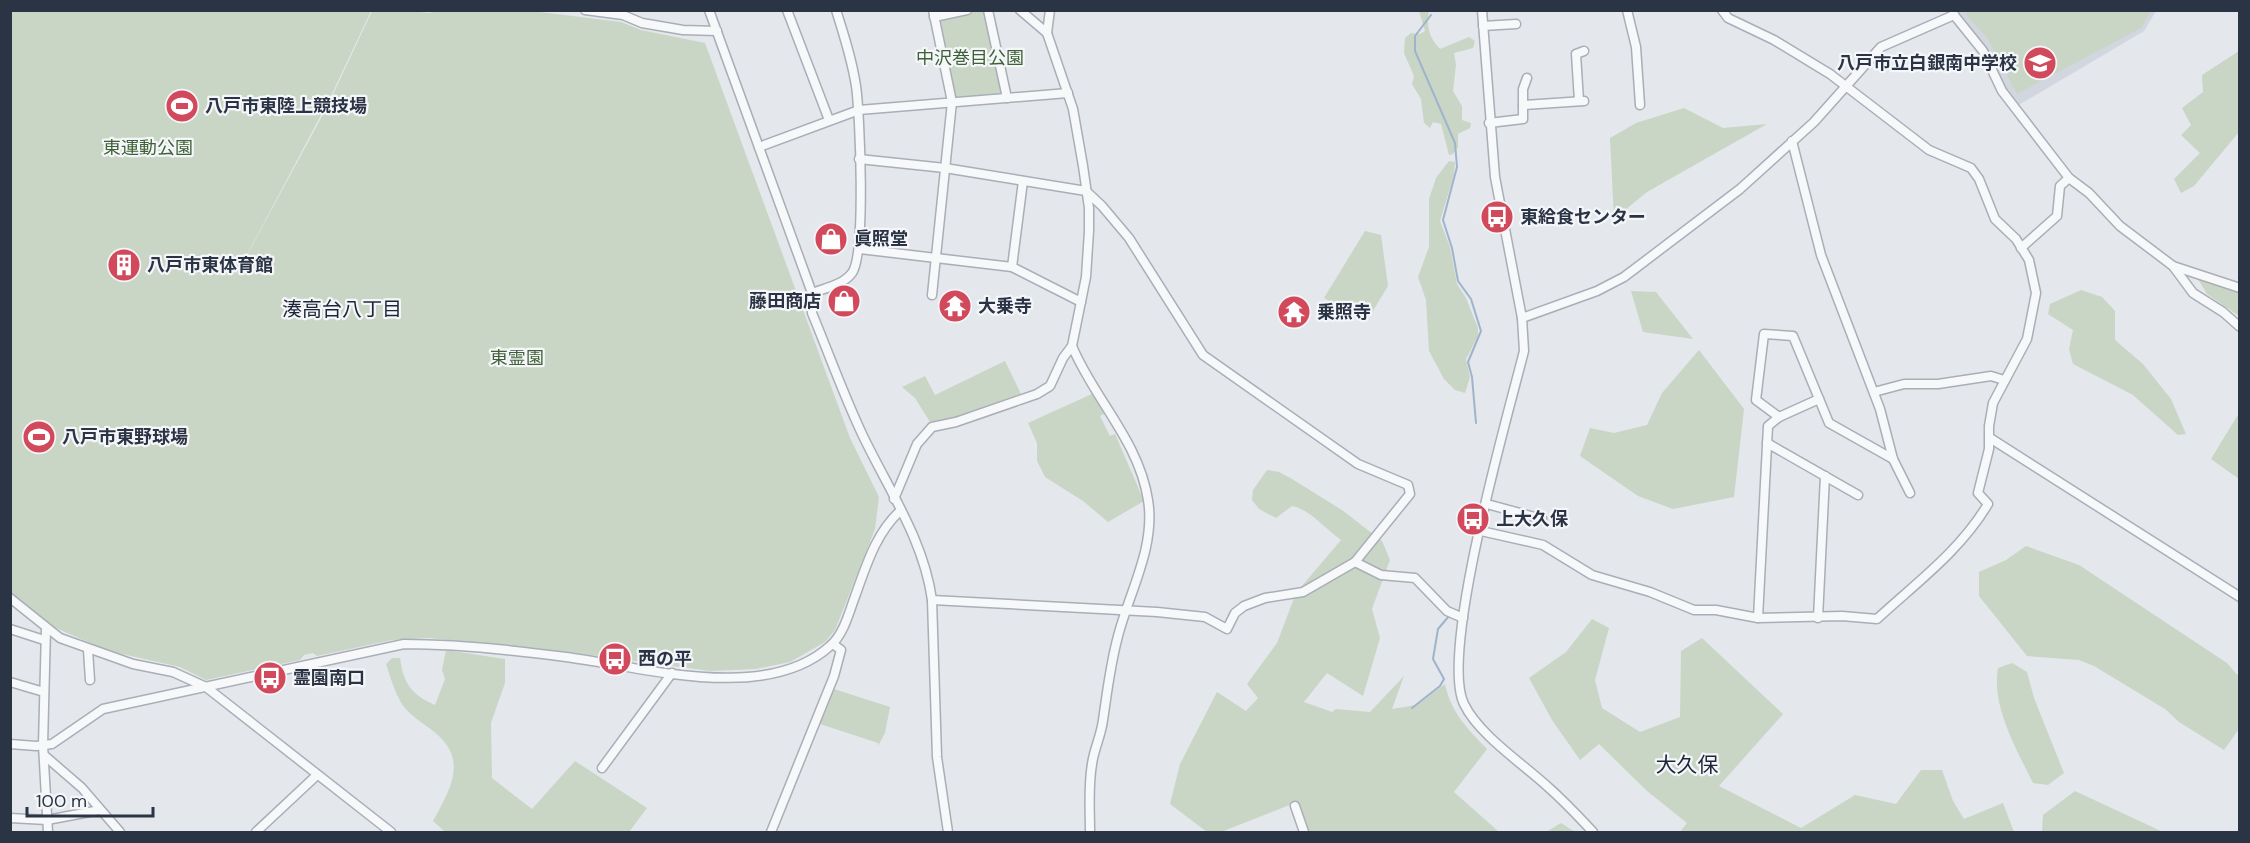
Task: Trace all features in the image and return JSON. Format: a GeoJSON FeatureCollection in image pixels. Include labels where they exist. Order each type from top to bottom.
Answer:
{"type":"FeatureCollection","features":[{"type":"Feature","properties":{"kind":"street"},"geometry":{"type":"LineString","coordinates":[[585,10],[623,15],[642,23],[717,31]]}},
{"type":"Feature","properties":{"kind":"street"},"geometry":{"type":"LineString","coordinates":[[638,10],[642,23]]}},
{"type":"Feature","properties":{"kind":"street"},"geometry":{"type":"LineString","coordinates":[[709,10],[812,293],[812,313],[862,433],[921,551],[928,575],[932,600],[936,747],[948,832]]}},
{"type":"Feature","properties":{"kind":"street"},"geometry":{"type":"LineString","coordinates":[[787,10],[829,120]]}},
{"type":"Feature","properties":{"kind":"street"},"geometry":{"type":"LineString","coordinates":[[812,293],[845,280],[853,272],[860,249],[859,110],[852,63],[836,10]]}},
{"type":"Feature","properties":{"kind":"street"},"geometry":{"type":"LineString","coordinates":[[932,295],[952,102],[934,14],[966,10]]}},
{"type":"Feature","properties":{"kind":"street"},"geometry":{"type":"LineString","coordinates":[[988,10],[1007,98]]}},
{"type":"Feature","properties":{"kind":"street"},"geometry":{"type":"LineString","coordinates":[[1020,10],[1047,33]]}},
{"type":"Feature","properties":{"kind":"street"},"geometry":{"type":"LineString","coordinates":[[894,499],[917,444],[932,427],[956,422],[1037,394],[1050,386],[1063,358],[1072,346],[1081,302],[1089,231],[1086,191],[1068,93],[1047,33],[1050,10]]}},
{"type":"Feature","properties":{"kind":"street"},"geometry":{"type":"LineString","coordinates":[[1482,10],[1495,177],[1522,318],[1524,351],[1481,531],[1463,618],[1457,672],[1464,704],[1491,736],[1549,788],[1593,832]]}},
{"type":"Feature","properties":{"kind":"street"},"geometry":{"type":"LineString","coordinates":[[1627,10],[1636,47],[1640,105]]}},
{"type":"Feature","properties":{"kind":"street"},"geometry":{"type":"LineString","coordinates":[[1481,531],[1543,545],[1592,575],[1650,592],[1694,610],[1726,612],[1758,618],[1877,619],[1944,560],[1976,524],[1988,504],[1978,493],[1990,438],[1989,426],[1993,403],[2027,339],[2036,293],[2029,260],[1995,219],[1979,179],[1971,168],[1929,150],[1845,86],[1774,40],[1728,18],[1722,10]]}},
{"type":"Feature","properties":{"kind":"street"},"geometry":{"type":"LineString","coordinates":[[1522,318],[1597,291],[1624,277],[1740,189],[1821,114],[1881,47],[1954,13],[1983,51],[2002,91],[2069,178],[2089,193],[2120,226],[2173,266],[2193,293],[2240,327]]}},
{"type":"Feature","properties":{"kind":"street"},"geometry":{"type":"LineString","coordinates":[[1483,26],[1516,24]]}},
{"type":"Feature","properties":{"kind":"street"},"geometry":{"type":"LineString","coordinates":[[1523,105],[1582,101],[1576,54],[1584,51]]}},
{"type":"Feature","properties":{"kind":"street"},"geometry":{"type":"LineString","coordinates":[[1489,123],[1521,120],[1524,116],[1523,89],[1527,78]]}},
{"type":"Feature","properties":{"kind":"street"},"geometry":{"type":"LineString","coordinates":[[759,147],[859,110],[1068,93]]}},
{"type":"Feature","properties":{"kind":"street"},"geometry":{"type":"LineString","coordinates":[[1792,141],[1821,255],[1874,392],[1893,459],[1910,493]]}},
{"type":"Feature","properties":{"kind":"street"},"geometry":{"type":"LineString","coordinates":[[860,159],[945,168],[1086,191],[1129,238],[1203,355],[1358,464],[1408,485],[1410,494],[1355,562],[1302,592],[1265,598],[1244,606],[1235,613],[1227,629],[1205,618],[932,600]]}},
{"type":"Feature","properties":{"kind":"street"},"geometry":{"type":"LineString","coordinates":[[2021,248],[2057,216],[2060,186],[2069,178]]}},
{"type":"Feature","properties":{"kind":"street"},"geometry":{"type":"LineString","coordinates":[[1012,267],[1023,181]]}},
{"type":"Feature","properties":{"kind":"street"},"geometry":{"type":"LineString","coordinates":[[860,249],[1012,267],[1081,302]]}},
{"type":"Feature","properties":{"kind":"street"},"geometry":{"type":"LineString","coordinates":[[2173,266],[2240,288]]}},
{"type":"Feature","properties":{"kind":"street"},"geometry":{"type":"LineString","coordinates":[[1779,417],[1756,400],[1764,334],[1793,336],[1829,423],[1834,428],[1893,459]]}},
{"type":"Feature","properties":{"kind":"street"},"geometry":{"type":"LineString","coordinates":[[1072,346],[1079,363],[1121,429],[1137,461],[1148,498],[1151,522],[1145,556],[1124,611],[1109,671],[1103,723],[1091,769],[1090,832]]}},
{"type":"Feature","properties":{"kind":"street"},"geometry":{"type":"LineString","coordinates":[[1874,392],[1904,384],[1938,384],[1991,376],[2004,380]]}},
{"type":"Feature","properties":{"kind":"street"},"geometry":{"type":"LineString","coordinates":[[1758,618],[1768,426],[1779,417],[1819,399]]}},
{"type":"Feature","properties":{"kind":"street"},"geometry":{"type":"LineString","coordinates":[[1990,438],[2240,597]]}},
{"type":"Feature","properties":{"kind":"street"},"geometry":{"type":"LineString","coordinates":[[1767,443],[1858,495]]}},
{"type":"Feature","properties":{"kind":"street"},"geometry":{"type":"LineString","coordinates":[[1818,618],[1825,476]]}},
{"type":"Feature","properties":{"kind":"street"},"geometry":{"type":"LineString","coordinates":[[1487,504],[1542,519]]}},
{"type":"Feature","properties":{"kind":"street"},"geometry":{"type":"LineString","coordinates":[[10,744],[43,745],[63,737],[104,709],[404,644],[453,645],[727,677],[758,676],[801,665],[821,655],[833,644],[849,615],[876,542],[900,511]]}},
{"type":"Feature","properties":{"kind":"street"},"geometry":{"type":"LineString","coordinates":[[1355,562],[1381,575],[1415,578],[1447,610],[1463,618]]}},
{"type":"Feature","properties":{"kind":"street"},"geometry":{"type":"LineString","coordinates":[[10,598],[28,610],[46,629],[88,650],[133,664],[173,672],[206,687],[391,832]]}},
{"type":"Feature","properties":{"kind":"street"},"geometry":{"type":"LineString","coordinates":[[10,629],[44,640]]}},
{"type":"Feature","properties":{"kind":"street"},"geometry":{"type":"LineString","coordinates":[[46,629],[43,745],[48,832]]}},
{"type":"Feature","properties":{"kind":"street"},"geometry":{"type":"LineString","coordinates":[[771,832],[834,676],[841,650],[833,644]]}},
{"type":"Feature","properties":{"kind":"street"},"geometry":{"type":"LineString","coordinates":[[88,650],[90,680]]}},
{"type":"Feature","properties":{"kind":"street"},"geometry":{"type":"LineString","coordinates":[[602,768],[672,672]]}},
{"type":"Feature","properties":{"kind":"street"},"geometry":{"type":"LineString","coordinates":[[10,682],[44,692]]}},
{"type":"Feature","properties":{"kind":"street"},"geometry":{"type":"LineString","coordinates":[[45,756],[63,769],[120,832]]}},
{"type":"Feature","properties":{"kind":"street"},"geometry":{"type":"LineString","coordinates":[[256,832],[316,775]]}},
{"type":"Feature","properties":{"kind":"street"},"geometry":{"type":"LineString","coordinates":[[1295,806],[1304,832]]}},
{"type":"Feature","properties":{"kind":"street"},"geometry":{"type":"LineString","coordinates":[[10,818],[47,820],[100,810]]}},
{"type":"Feature","properties":{"kind":"shaded area","name":"八戸市立白銀南中学校"},"geometry":{"type":"Polygon","coordinates":[[[1958,11],[2156,11],[2144,31],[2017,106],[2004,89],[1958,11]]]}},
{"type":"Feature","properties":{"kind":"green space","name":"東霊園"},"geometry":{"type":"Polygon","coordinates":[[[405,10],[429,13],[439,10],[532,11],[621,22],[641,30],[705,43],[850,438],[879,497],[875,529],[835,630],[825,642],[790,662],[756,669],[710,671],[568,652],[428,638],[392,640],[317,656],[313,653],[304,655],[300,660],[206,680],[180,667],[109,651],[49,625],[51,621],[46,629],[11,598],[11,11],[371,11],[330,98],[224,298],[328,105],[372,11],[405,10]]]}},
{"type":"Feature","properties":{"kind":"green space","name":"中沢巻目公園"},"geometry":{"type":"Polygon","coordinates":[[[967,11],[988,11],[1007,98],[952,102],[934,17],[967,11]]]}},
{"type":"Feature","properties":{"kind":"green space"},"geometry":{"type":"Polygon","coordinates":[[[1419,11],[1429,11],[1429,31],[1440,49],[1469,37],[1475,41],[1473,48],[1454,53],[1456,65],[1453,91],[1462,106],[1462,120],[1471,123],[1470,128],[1458,134],[1458,147],[1453,154],[1449,155],[1441,124],[1433,122],[1430,128],[1424,123],[1421,99],[1412,84],[1414,76],[1404,53],[1405,38],[1411,33],[1420,34],[1425,31],[1419,11]]]}},
{"type":"Feature","properties":{"kind":"green space","name":"八戸市立白銀南中学校"},"geometry":{"type":"Polygon","coordinates":[[[1965,11],[2151,11],[2141,28],[2017,94],[1986,36],[1969,19],[1965,11]]]}},
{"type":"Feature","properties":{"kind":"green space"},"geometry":{"type":"Polygon","coordinates":[[[2239,51],[2239,132],[2194,186],[2181,193],[2174,179],[2200,153],[2181,135],[2191,125],[2182,108],[2203,92],[2202,75],[2239,51]]]}},
{"type":"Feature","properties":{"kind":"green space"},"geometry":{"type":"Polygon","coordinates":[[[1684,108],[1723,128],[1767,124],[1647,192],[1614,219],[1610,138],[1636,123],[1684,108]]]}},
{"type":"Feature","properties":{"kind":"green space"},"geometry":{"type":"Polygon","coordinates":[[[1449,161],[1455,162],[1454,175],[1440,221],[1450,247],[1457,284],[1466,298],[1478,328],[1478,336],[1466,359],[1470,377],[1465,393],[1455,390],[1444,379],[1429,351],[1426,300],[1418,277],[1429,247],[1429,199],[1436,178],[1449,161]]]}},
{"type":"Feature","properties":{"kind":"green space"},"geometry":{"type":"Polygon","coordinates":[[[1365,231],[1381,235],[1388,286],[1371,314],[1363,320],[1324,298],[1365,231]]]}},
{"type":"Feature","properties":{"kind":"green space"},"geometry":{"type":"Polygon","coordinates":[[[2196,276],[2239,292],[2239,316],[2207,294],[2196,276]]]}},
{"type":"Feature","properties":{"kind":"green space"},"geometry":{"type":"Polygon","coordinates":[[[2081,290],[2102,297],[2115,311],[2115,340],[2143,364],[2171,399],[2186,434],[2178,435],[2133,395],[2073,364],[2069,349],[2073,330],[2048,314],[2050,304],[2081,290]]]}},
{"type":"Feature","properties":{"kind":"green space"},"geometry":{"type":"Polygon","coordinates":[[[1631,291],[1656,292],[1693,339],[1643,332],[1631,291]]]}},
{"type":"Feature","properties":{"kind":"green space"},"geometry":{"type":"Polygon","coordinates":[[[1699,350],[1744,409],[1734,497],[1673,509],[1638,496],[1580,456],[1590,428],[1614,433],[1647,425],[1662,393],[1699,350]]]}},
{"type":"Feature","properties":{"kind":"green space"},"geometry":{"type":"Polygon","coordinates":[[[1005,361],[1021,394],[955,417],[930,422],[915,398],[902,387],[925,376],[935,395],[1005,361]]]}},
{"type":"Feature","properties":{"kind":"green space"},"geometry":{"type":"Polygon","coordinates":[[[1092,394],[1104,414],[1100,416],[1110,436],[1115,434],[1144,501],[1108,522],[1083,501],[1045,477],[1037,461],[1037,443],[1028,423],[1092,394]]]}},
{"type":"Feature","properties":{"kind":"green space"},"geometry":{"type":"Polygon","coordinates":[[[2239,413],[2239,479],[2211,459],[2239,413]]]}},
{"type":"Feature","properties":{"kind":"green space"},"geometry":{"type":"Polygon","coordinates":[[[1267,470],[1279,472],[1342,510],[1382,541],[1390,560],[1372,609],[1380,638],[1363,696],[1327,673],[1304,702],[1332,712],[1336,709],[1370,712],[1404,676],[1392,709],[1417,705],[1445,684],[1456,712],[1487,749],[1454,792],[1499,832],[1309,832],[1292,804],[1221,832],[1207,832],[1170,804],[1180,764],[1217,692],[1246,711],[1258,698],[1247,684],[1277,643],[1296,593],[1341,540],[1299,508],[1292,506],[1276,518],[1259,509],[1252,500],[1253,490],[1267,470]]]}},
{"type":"Feature","properties":{"kind":"green space"},"geometry":{"type":"Polygon","coordinates":[[[2026,546],[2079,565],[2227,663],[2239,677],[2239,729],[2224,750],[2179,722],[2165,709],[2094,666],[2079,660],[2027,656],[1979,596],[1979,572],[2006,560],[2026,546]]]}},
{"type":"Feature","properties":{"kind":"green space"},"geometry":{"type":"Polygon","coordinates":[[[1592,619],[1609,628],[1595,680],[1602,708],[1640,732],[1680,717],[1681,651],[1702,638],[1783,714],[1719,786],[1801,828],[1855,795],[1896,804],[1921,770],[1942,770],[1953,801],[1964,819],[2003,803],[2014,832],[1680,832],[1687,823],[1647,791],[1599,744],[1580,760],[1552,720],[1529,678],[1566,652],[1592,619]]]}},
{"type":"Feature","properties":{"kind":"green space"},"geometry":{"type":"Polygon","coordinates":[[[446,650],[505,659],[505,683],[491,723],[492,778],[532,809],[575,761],[647,808],[629,832],[445,832],[433,821],[446,797],[453,774],[454,763],[451,752],[433,731],[404,707],[386,664],[392,658],[400,658],[403,674],[410,687],[420,697],[435,705],[445,679],[442,670],[446,650]]]}},
{"type":"Feature","properties":{"kind":"green space"},"geometry":{"type":"Polygon","coordinates":[[[2012,663],[2027,672],[2034,698],[2064,773],[2048,785],[2033,783],[2013,742],[2002,712],[1998,697],[1998,668],[2012,663]]]}},
{"type":"Feature","properties":{"kind":"green space"},"geometry":{"type":"Polygon","coordinates":[[[834,689],[890,707],[885,733],[878,746],[878,743],[820,724],[834,689]]]}},
{"type":"Feature","properties":{"kind":"green space"},"geometry":{"type":"Polygon","coordinates":[[[2075,791],[2163,832],[2042,832],[2043,815],[2075,791]]]}},
{"type":"Feature","properties":{"kind":"green space"},"geometry":{"type":"Polygon","coordinates":[[[1561,823],[1575,832],[1546,832],[1561,823]]]}},
{"type":"Feature","properties":{"kind":"waterway"},"geometry":{"type":"LineString","coordinates":[[1431,15],[1415,36],[1415,51],[1455,143],[1457,167],[1443,220],[1452,248],[1458,281],[1471,299],[1481,331],[1468,362],[1472,377],[1476,423]]}},
{"type":"Feature","properties":{"kind":"waterway"},"geometry":{"type":"LineString","coordinates":[[1412,708],[1440,686],[1444,679],[1433,659],[1438,629],[1449,616]]}},
{"type":"Feature","properties":{"kind":"place","name":"八戸市立白銀南中学校"},"geometry":{"type":"Point","coordinates":[2040,63]}},
{"type":"Feature","properties":{"kind":"place","name":"八戸市東陸上競技場"},"geometry":{"type":"Point","coordinates":[182,106]}},
{"type":"Feature","properties":{"kind":"place","name":"東給食センター"},"geometry":{"type":"Point","coordinates":[1497,217]}},
{"type":"Feature","properties":{"kind":"place","name":"眞照堂"},"geometry":{"type":"Point","coordinates":[831,239]}},
{"type":"Feature","properties":{"kind":"place","name":"八戸市東体育館"},"geometry":{"type":"Point","coordinates":[124,265]}},
{"type":"Feature","properties":{"kind":"place","name":"藤田商店"},"geometry":{"type":"Point","coordinates":[844,301]}},
{"type":"Feature","properties":{"kind":"place","name":"大乗寺"},"geometry":{"type":"Point","coordinates":[955,306]}},
{"type":"Feature","properties":{"kind":"place","name":"乗照寺"},"geometry":{"type":"Point","coordinates":[1294,312]}},
{"type":"Feature","properties":{"kind":"place","name":"八戸市東野球場"},"geometry":{"type":"Point","coordinates":[39,437]}},
{"type":"Feature","properties":{"kind":"place","name":"上大久保"},"geometry":{"type":"Point","coordinates":[1473,519]}},
{"type":"Feature","properties":{"kind":"place","name":"西の平"},"geometry":{"type":"Point","coordinates":[615,659]}},
{"type":"Feature","properties":{"kind":"place","name":"霊園南口"},"geometry":{"type":"Point","coordinates":[270,678]}},
{"type":"Feature","properties":{"kind":"district","name":"湊高台八丁目"},"geometry":{"type":"Point","coordinates":[342,309]}},
{"type":"Feature","properties":{"kind":"district","name":"大久保"},"geometry":{"type":"Point","coordinates":[1687,765]}},
{"type":"Feature","properties":{"kind":"park label","name":"東運動公園"},"geometry":{"type":"Point","coordinates":[148,148]}}]}
